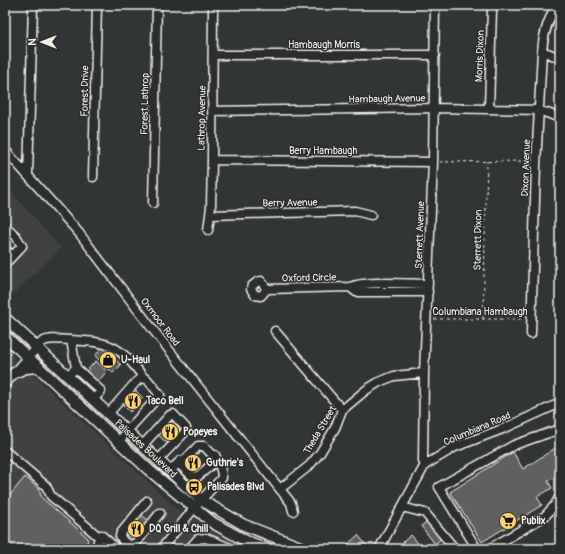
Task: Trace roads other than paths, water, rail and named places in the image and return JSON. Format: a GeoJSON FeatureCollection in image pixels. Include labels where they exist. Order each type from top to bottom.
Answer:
{"type":"FeatureCollection","features":[{"type":"Feature","properties":{"kind":"main road","name":"Palisades Boulevard"},"geometry":{"type":"LineString","coordinates":[[5,318],[170,471],[213,523],[246,541],[268,549]]}},
{"type":"Feature","properties":{"kind":"main road","name":"Palisades Boulevard"},"geometry":{"type":"LineString","coordinates":[[5,336],[148,470],[198,504],[244,525],[305,549]]}},
{"type":"Feature","properties":{"kind":"main road"},"geometry":{"type":"LineString","coordinates":[[14,373],[26,368],[39,367]]}},
{"type":"Feature","properties":{"kind":"street"},"geometry":{"type":"LineString","coordinates":[[28,175],[33,5]]}},
{"type":"Feature","properties":{"kind":"street","name":"Forest Drive"},"geometry":{"type":"LineString","coordinates":[[94,177],[97,5]]}},
{"type":"Feature","properties":{"kind":"street","name":"Forest Lathrop"},"geometry":{"type":"LineString","coordinates":[[152,203],[157,5]]}},
{"type":"Feature","properties":{"kind":"street","name":"Lathrop Avenue"},"geometry":{"type":"LineString","coordinates":[[208,230],[212,160],[213,5]]}},
{"type":"Feature","properties":{"kind":"street","name":"Sterrett Avenue"},"geometry":{"type":"LineString","coordinates":[[425,465],[423,460],[424,373],[433,162],[435,5]]}},
{"type":"Feature","properties":{"kind":"street","name":"Morris Dixon"},"geometry":{"type":"LineString","coordinates":[[489,109],[492,9],[494,5]]}},
{"type":"Feature","properties":{"kind":"street","name":"Dixon Avenue"},"geometry":{"type":"LineString","coordinates":[[531,334],[536,165],[542,51],[543,38],[547,24],[556,5]]}},
{"type":"Feature","properties":{"kind":"street"},"geometry":{"type":"LineString","coordinates":[[542,51],[560,58]]}},
{"type":"Feature","properties":{"kind":"street","name":"Hambaugh Morris"},"geometry":{"type":"LineString","coordinates":[[213,55],[435,55]]}},
{"type":"Feature","properties":{"kind":"street","name":"Hambaugh Avenue"},"geometry":{"type":"LineString","coordinates":[[212,111],[434,108],[539,110],[560,118]]}},
{"type":"Feature","properties":{"kind":"street","name":"Oxmoor Road"},"geometry":{"type":"LineString","coordinates":[[5,150],[79,233],[154,331],[291,503],[293,511]]}},
{"type":"Feature","properties":{"kind":"street","name":"Berry Hambaugh"},"geometry":{"type":"LineString","coordinates":[[212,160],[433,162]]}},
{"type":"Feature","properties":{"kind":"street","name":"Berry Avenue"},"geometry":{"type":"LineString","coordinates":[[210,215],[355,212],[371,215]]}},
{"type":"Feature","properties":{"kind":"street"},"geometry":{"type":"LineString","coordinates":[[5,226],[16,236],[22,246],[5,264]]}},
{"type":"Feature","properties":{"kind":"street"},"geometry":{"type":"LineString","coordinates":[[5,250],[12,256]]}},
{"type":"Feature","properties":{"kind":"street","name":"Oxford Circle"},"geometry":{"type":"LineString","coordinates":[[267,289],[350,287],[356,292],[381,288],[428,288]]}},
{"type":"Feature","properties":{"kind":"street"},"geometry":{"type":"LineString","coordinates":[[275,331],[342,410]]}},
{"type":"Feature","properties":{"kind":"street"},"geometry":{"type":"LineString","coordinates":[[5,384],[36,348],[46,340],[93,341],[115,347],[128,358],[144,378],[150,381],[160,395],[127,431],[119,442]]}},
{"type":"Feature","properties":{"kind":"street"},"geometry":{"type":"LineString","coordinates":[[71,340],[76,368],[101,391],[93,400]]}},
{"type":"Feature","properties":{"kind":"street"},"geometry":{"type":"LineString","coordinates":[[67,376],[76,368]]}},
{"type":"Feature","properties":{"kind":"street","name":"Theda Street"},"geometry":{"type":"LineString","coordinates":[[280,489],[309,466],[335,428],[342,410],[366,390],[379,382],[394,376],[424,373]]}},
{"type":"Feature","properties":{"kind":"street"},"geometry":{"type":"LineString","coordinates":[[108,414],[136,382],[141,378],[144,378]]}},
{"type":"Feature","properties":{"kind":"street","name":"Columbiana Road"},"geometry":{"type":"LineString","coordinates":[[425,465],[455,447],[506,428],[560,403]]}},
{"type":"Feature","properties":{"kind":"street"},"geometry":{"type":"LineString","coordinates":[[142,446],[172,414],[186,428],[186,431],[158,460]]}},
{"type":"Feature","properties":{"kind":"street"},"geometry":{"type":"LineString","coordinates":[[477,549],[439,487],[514,446],[560,429]]}},
{"type":"Feature","properties":{"kind":"street"},"geometry":{"type":"LineString","coordinates":[[161,549],[198,504],[222,478],[222,472],[217,460],[207,442],[203,440],[199,441],[170,471]]}},
{"type":"Feature","properties":{"kind":"street"},"geometry":{"type":"LineString","coordinates":[[5,451],[46,486],[51,496],[99,537],[96,549]]}},
{"type":"Feature","properties":{"kind":"street"},"geometry":{"type":"LineString","coordinates":[[179,462],[196,477],[217,460]]}},
{"type":"Feature","properties":{"kind":"street"},"geometry":{"type":"LineString","coordinates":[[379,549],[425,465]]}},
{"type":"Feature","properties":{"kind":"street"},"geometry":{"type":"LineString","coordinates":[[489,549],[545,516],[555,505],[560,496]]}},
{"type":"Feature","properties":{"kind":"street"},"geometry":{"type":"LineString","coordinates":[[147,502],[121,533],[120,536],[123,541],[128,545],[135,544],[160,513]]}},
{"type":"Feature","properties":{"kind":"street"},"geometry":{"type":"LineString","coordinates":[[402,507],[425,513],[455,549]]}},
{"type":"Feature","properties":{"kind":"street"},"geometry":{"type":"LineString","coordinates":[[101,535],[116,549]]}},
{"type":"Feature","properties":{"kind":"street"},"geometry":{"type":"LineString","coordinates":[[189,549],[198,538],[206,538],[232,549]]}},
{"type":"Feature","properties":{"kind":"place","name":"U-Haul"},"geometry":{"type":"Point","coordinates":[108,360]}},
{"type":"Feature","properties":{"kind":"place","name":"Taco Bell"},"geometry":{"type":"Point","coordinates":[133,401]}},
{"type":"Feature","properties":{"kind":"place","name":"Popeyes"},"geometry":{"type":"Point","coordinates":[170,432]}},
{"type":"Feature","properties":{"kind":"place","name":"Guthrie's"},"geometry":{"type":"Point","coordinates":[193,463]}},
{"type":"Feature","properties":{"kind":"place","name":"Palisades Blvd"},"geometry":{"type":"Point","coordinates":[194,487]}},
{"type":"Feature","properties":{"kind":"place","name":"Publix"},"geometry":{"type":"Point","coordinates":[508,521]}},
{"type":"Feature","properties":{"kind":"place","name":"DQ Grill & Chill"},"geometry":{"type":"Point","coordinates":[136,529]}}]}
